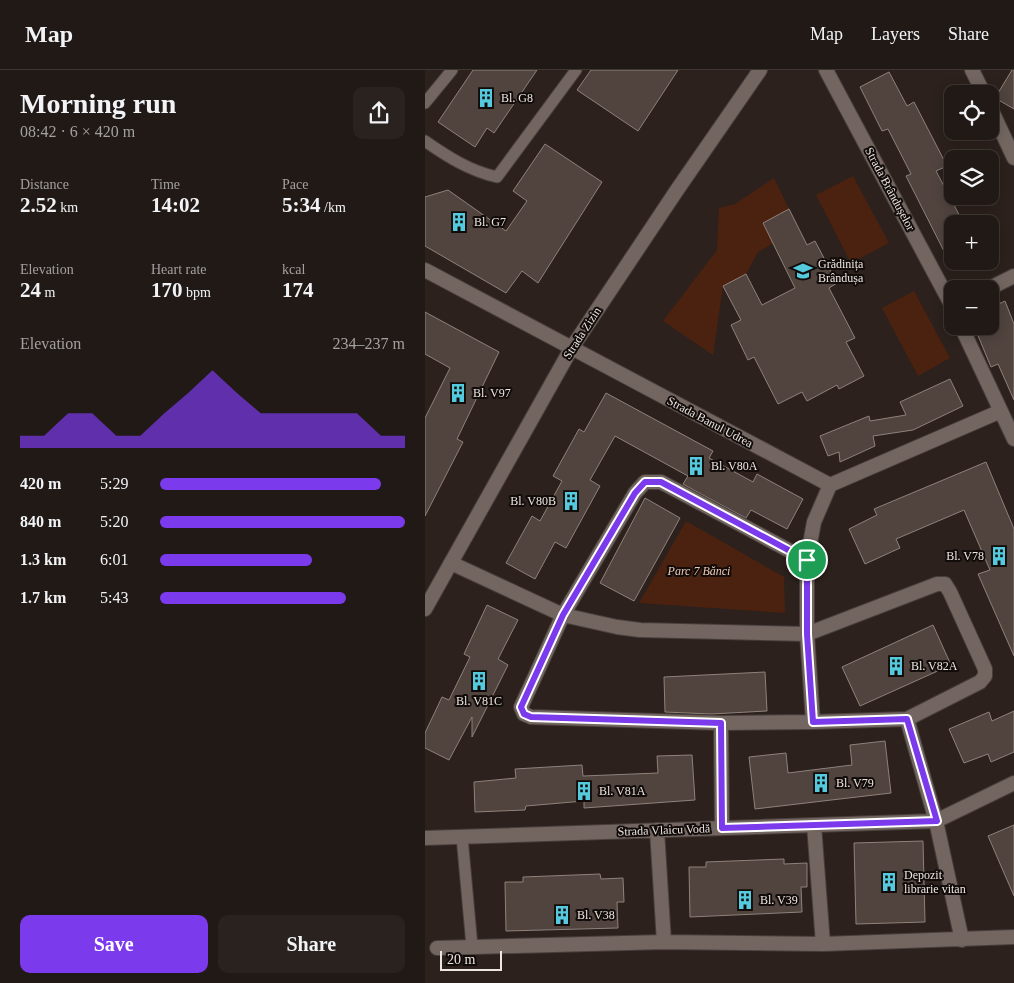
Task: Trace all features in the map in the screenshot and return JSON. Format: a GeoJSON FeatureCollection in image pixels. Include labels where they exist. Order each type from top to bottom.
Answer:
{"type":"FeatureCollection","features":[{"type":"Feature","properties":{"kind":"street","name":"Strada Zizin"},"geometry":{"type":"LineString","coordinates":[[427,601],[451,563],[571,349],[760,70]]}},
{"type":"Feature","properties":{"kind":"street","name":"Strada Brândușelor"},"geometry":{"type":"LineString","coordinates":[[827,70],[944,292]]}},
{"type":"Feature","properties":{"kind":"street"},"geometry":{"type":"LineString","coordinates":[[972,70],[979,85]]}},
{"type":"Feature","properties":{"kind":"street"},"geometry":{"type":"LineString","coordinates":[[999,126],[1014,158]]}},
{"type":"Feature","properties":{"kind":"street","name":"Strada Banul Udrea"},"geometry":{"type":"LineString","coordinates":[[425,270],[830,485]]}},
{"type":"Feature","properties":{"kind":"street"},"geometry":{"type":"LineString","coordinates":[[999,284],[1014,276]]}},
{"type":"Feature","properties":{"kind":"street"},"geometry":{"type":"LineString","coordinates":[[965,335],[1014,439]]}},
{"type":"Feature","properties":{"kind":"street"},"geometry":{"type":"LineString","coordinates":[[813,722],[807,634],[807,560],[814,522],[830,485],[1001,411]]}},
{"type":"Feature","properties":{"kind":"street"},"geometry":{"type":"LineString","coordinates":[[451,563],[563,615],[639,630],[807,634],[937,584],[945,584],[985,669],[985,676],[980,682],[907,719],[721,723],[531,717],[524,714],[521,707],[563,615],[635,493],[645,482],[661,482],[807,560]]}},
{"type":"Feature","properties":{"kind":"street"},"geometry":{"type":"LineString","coordinates":[[907,719],[937,821],[962,940]]}},
{"type":"Feature","properties":{"kind":"street"},"geometry":{"type":"LineString","coordinates":[[721,723],[722,828]]}},
{"type":"Feature","properties":{"kind":"street","name":"Strada Vlaicu Vodă"},"geometry":{"type":"LineString","coordinates":[[425,838],[937,821],[1014,783]]}},
{"type":"Feature","properties":{"kind":"street"},"geometry":{"type":"LineString","coordinates":[[814,825],[823,944]]}},
{"type":"Feature","properties":{"kind":"street"},"geometry":{"type":"LineString","coordinates":[[657,830],[663,942]]}},
{"type":"Feature","properties":{"kind":"street"},"geometry":{"type":"LineString","coordinates":[[437,948],[663,942],[823,944],[1014,937]]}},
{"type":"Feature","properties":{"kind":"lane"},"geometry":{"type":"LineString","coordinates":[[425,103],[452,70]]}},
{"type":"Feature","properties":{"kind":"lane"},"geometry":{"type":"LineString","coordinates":[[425,140],[463,165],[480,173],[497,176],[576,70]]}},
{"type":"Feature","properties":{"kind":"lane"},"geometry":{"type":"LineString","coordinates":[[462,837],[472,946]]}},
{"type":"Feature","properties":{"kind":"green space"},"geometry":{"type":"Polygon","coordinates":[[[853,176],[889,243],[851,263],[816,195],[853,176]]]}},
{"type":"Feature","properties":{"kind":"green space"},"geometry":{"type":"Polygon","coordinates":[[[774,178],[789,209],[774,243],[758,252],[746,274],[723,286],[713,355],[663,321],[717,250],[719,208],[735,204],[774,178]]]}},
{"type":"Feature","properties":{"kind":"green space"},"geometry":{"type":"Polygon","coordinates":[[[914,291],[950,358],[918,376],[882,308],[914,291]]]}},
{"type":"Feature","properties":{"kind":"green space","name":"Parc 7 Bănci"},"geometry":{"type":"Polygon","coordinates":[[[686,521],[784,577],[785,613],[639,603],[686,521]]]}},
{"type":"Feature","properties":{"kind":"building","name":"Bl. G8"},"geometry":{"type":"Polygon","coordinates":[[[473,70],[537,70],[494,133],[487,128],[475,147],[438,122],[473,70]]]}},
{"type":"Feature","properties":{"kind":"building"},"geometry":{"type":"Polygon","coordinates":[[[591,70],[678,70],[638,131],[577,90],[591,70]]]}},
{"type":"Feature","properties":{"kind":"building"},"geometry":{"type":"Polygon","coordinates":[[[1012,70],[1014,70],[1014,109],[999,100],[999,91],[1012,70]]]}},
{"type":"Feature","properties":{"kind":"building"},"geometry":{"type":"Polygon","coordinates":[[[889,72],[907,106],[914,102],[944,160],[944,167],[936,171],[944,186],[944,205],[954,205],[959,215],[944,215],[944,251],[906,176],[911,174],[888,129],[882,131],[860,87],[889,72]]]}},
{"type":"Feature","properties":{"kind":"building","name":"Bl. G7"},"geometry":{"type":"Polygon","coordinates":[[[545,144],[602,182],[538,283],[522,271],[506,293],[425,246],[425,197],[448,190],[506,231],[527,201],[513,191],[545,144]]]}},
{"type":"Feature","properties":{"kind":"building"},"geometry":{"type":"Polygon","coordinates":[[[789,209],[807,245],[815,241],[837,283],[829,288],[855,338],[846,342],[864,376],[839,389],[837,385],[807,401],[802,392],[778,404],[754,357],[748,360],[731,325],[741,320],[723,286],[746,274],[762,305],[795,288],[763,223],[789,209]]]}},
{"type":"Feature","properties":{"kind":"building"},"geometry":{"type":"Polygon","coordinates":[[[1005,301],[1014,324],[1014,400],[998,364],[991,367],[978,335],[999,335],[999,304],[1005,301]]]}},
{"type":"Feature","properties":{"kind":"building","name":"Bl. V97"},"geometry":{"type":"Polygon","coordinates":[[[425,312],[499,352],[457,439],[463,442],[425,516],[425,418],[450,368],[425,354],[425,312]]]}},
{"type":"Feature","properties":{"kind":"building"},"geometry":{"type":"Polygon","coordinates":[[[950,379],[963,406],[913,430],[873,436],[875,446],[840,462],[839,452],[828,456],[820,436],[869,416],[870,421],[906,415],[900,402],[950,379]]]}},
{"type":"Feature","properties":{"kind":"building"},"geometry":{"type":"Polygon","coordinates":[[[606,393],[713,451],[709,458],[753,482],[757,474],[803,499],[787,529],[751,510],[746,518],[699,493],[683,484],[688,476],[615,436],[590,480],[600,486],[566,548],[555,542],[535,579],[506,563],[532,516],[540,521],[562,481],[553,476],[579,429],[584,432],[606,393]]]}},
{"type":"Feature","properties":{"kind":"building","name":"Bl. V78"},"geometry":{"type":"Polygon","coordinates":[[[986,462],[1014,529],[1014,656],[978,574],[990,570],[964,510],[896,539],[900,548],[865,564],[849,529],[877,515],[874,509],[986,462]]]}},
{"type":"Feature","properties":{"kind":"building"},"geometry":{"type":"Polygon","coordinates":[[[645,498],[680,518],[634,601],[600,583],[645,498]]]}},
{"type":"Feature","properties":{"kind":"building","name":"Bl. V81C"},"geometry":{"type":"Polygon","coordinates":[[[487,605],[518,620],[498,659],[508,665],[472,737],[472,717],[449,760],[425,748],[425,733],[442,697],[449,700],[470,657],[464,654],[487,605]]]}},
{"type":"Feature","properties":{"kind":"building","name":"Bl. V82A"},"geometry":{"type":"Polygon","coordinates":[[[933,625],[951,665],[860,706],[842,667],[933,625]]]}},
{"type":"Feature","properties":{"kind":"building"},"geometry":{"type":"Polygon","coordinates":[[[765,672],[767,711],[711,714],[665,712],[664,677],[765,672]]]}},
{"type":"Feature","properties":{"kind":"building"},"geometry":{"type":"Polygon","coordinates":[[[1014,711],[1014,752],[991,762],[988,754],[964,763],[949,729],[989,712],[992,721],[1014,711]]]}},
{"type":"Feature","properties":{"kind":"building","name":"Bl. V79"},"geometry":{"type":"Polygon","coordinates":[[[885,741],[891,793],[755,809],[749,757],[786,753],[788,773],[852,765],[850,745],[885,741]]]}},
{"type":"Feature","properties":{"kind":"building","name":"Bl. V81A"},"geometry":{"type":"Polygon","coordinates":[[[692,755],[695,800],[584,808],[584,801],[526,806],[525,810],[475,812],[474,782],[516,778],[515,769],[582,765],[583,776],[658,773],[657,756],[692,755]]]}},
{"type":"Feature","properties":{"kind":"building"},"geometry":{"type":"Polygon","coordinates":[[[1014,825],[1014,896],[988,836],[1014,825]]]}},
{"type":"Feature","properties":{"kind":"building","name":"Depozit librarie vitan"},"geometry":{"type":"Polygon","coordinates":[[[923,841],[925,922],[856,924],[854,843],[923,841]]]}},
{"type":"Feature","properties":{"kind":"building","name":"Bl. V39"},"geometry":{"type":"Polygon","coordinates":[[[784,859],[784,864],[807,863],[807,887],[801,887],[802,912],[690,917],[689,867],[706,867],[706,862],[784,859]]]}},
{"type":"Feature","properties":{"kind":"building","name":"Bl. V38"},"geometry":{"type":"Polygon","coordinates":[[[600,874],[601,879],[623,878],[624,902],[617,902],[618,928],[506,931],[505,882],[523,882],[523,877],[600,874]]]}},
{"type":"Feature","properties":{"kind":"place","name":"Bl. G8"},"geometry":{"type":"Point","coordinates":[486,98]}},
{"type":"Feature","properties":{"kind":"place","name":"Bl. G7"},"geometry":{"type":"Point","coordinates":[459,222]}},
{"type":"Feature","properties":{"kind":"place","name":"Grădinița Brândușa"},"geometry":{"type":"Point","coordinates":[803,271]}},
{"type":"Feature","properties":{"kind":"place","name":"Bl. V97"},"geometry":{"type":"Point","coordinates":[458,393]}},
{"type":"Feature","properties":{"kind":"place","name":"Bl. V80A"},"geometry":{"type":"Point","coordinates":[696,466]}},
{"type":"Feature","properties":{"kind":"place","name":"Bl. V80B"},"geometry":{"type":"Point","coordinates":[571,501]}},
{"type":"Feature","properties":{"kind":"place","name":"Bl. V78"},"geometry":{"type":"Point","coordinates":[999,556]}},
{"type":"Feature","properties":{"kind":"place","name":"Bl. V82A"},"geometry":{"type":"Point","coordinates":[896,666]}},
{"type":"Feature","properties":{"kind":"place","name":"Bl. V81C"},"geometry":{"type":"Point","coordinates":[479,681]}},
{"type":"Feature","properties":{"kind":"place","name":"Bl. V79"},"geometry":{"type":"Point","coordinates":[821,783]}},
{"type":"Feature","properties":{"kind":"place","name":"Bl. V81A"},"geometry":{"type":"Point","coordinates":[584,791]}},
{"type":"Feature","properties":{"kind":"place","name":"Depozit librarie vitan"},"geometry":{"type":"Point","coordinates":[889,882]}},
{"type":"Feature","properties":{"kind":"place","name":"Bl. V39"},"geometry":{"type":"Point","coordinates":[745,900]}},
{"type":"Feature","properties":{"kind":"place","name":"Bl. V38"},"geometry":{"type":"Point","coordinates":[562,915]}},
{"type":"Feature","properties":{"kind":"route"},"geometry":{"type":"LineString","coordinates":[[645,482],[661,482],[807,560],[807,634],[813,722],[907,719],[937,821],[722,828],[721,723],[531,717],[524,714],[521,707],[563,615],[635,493],[645,482]]}}]}
